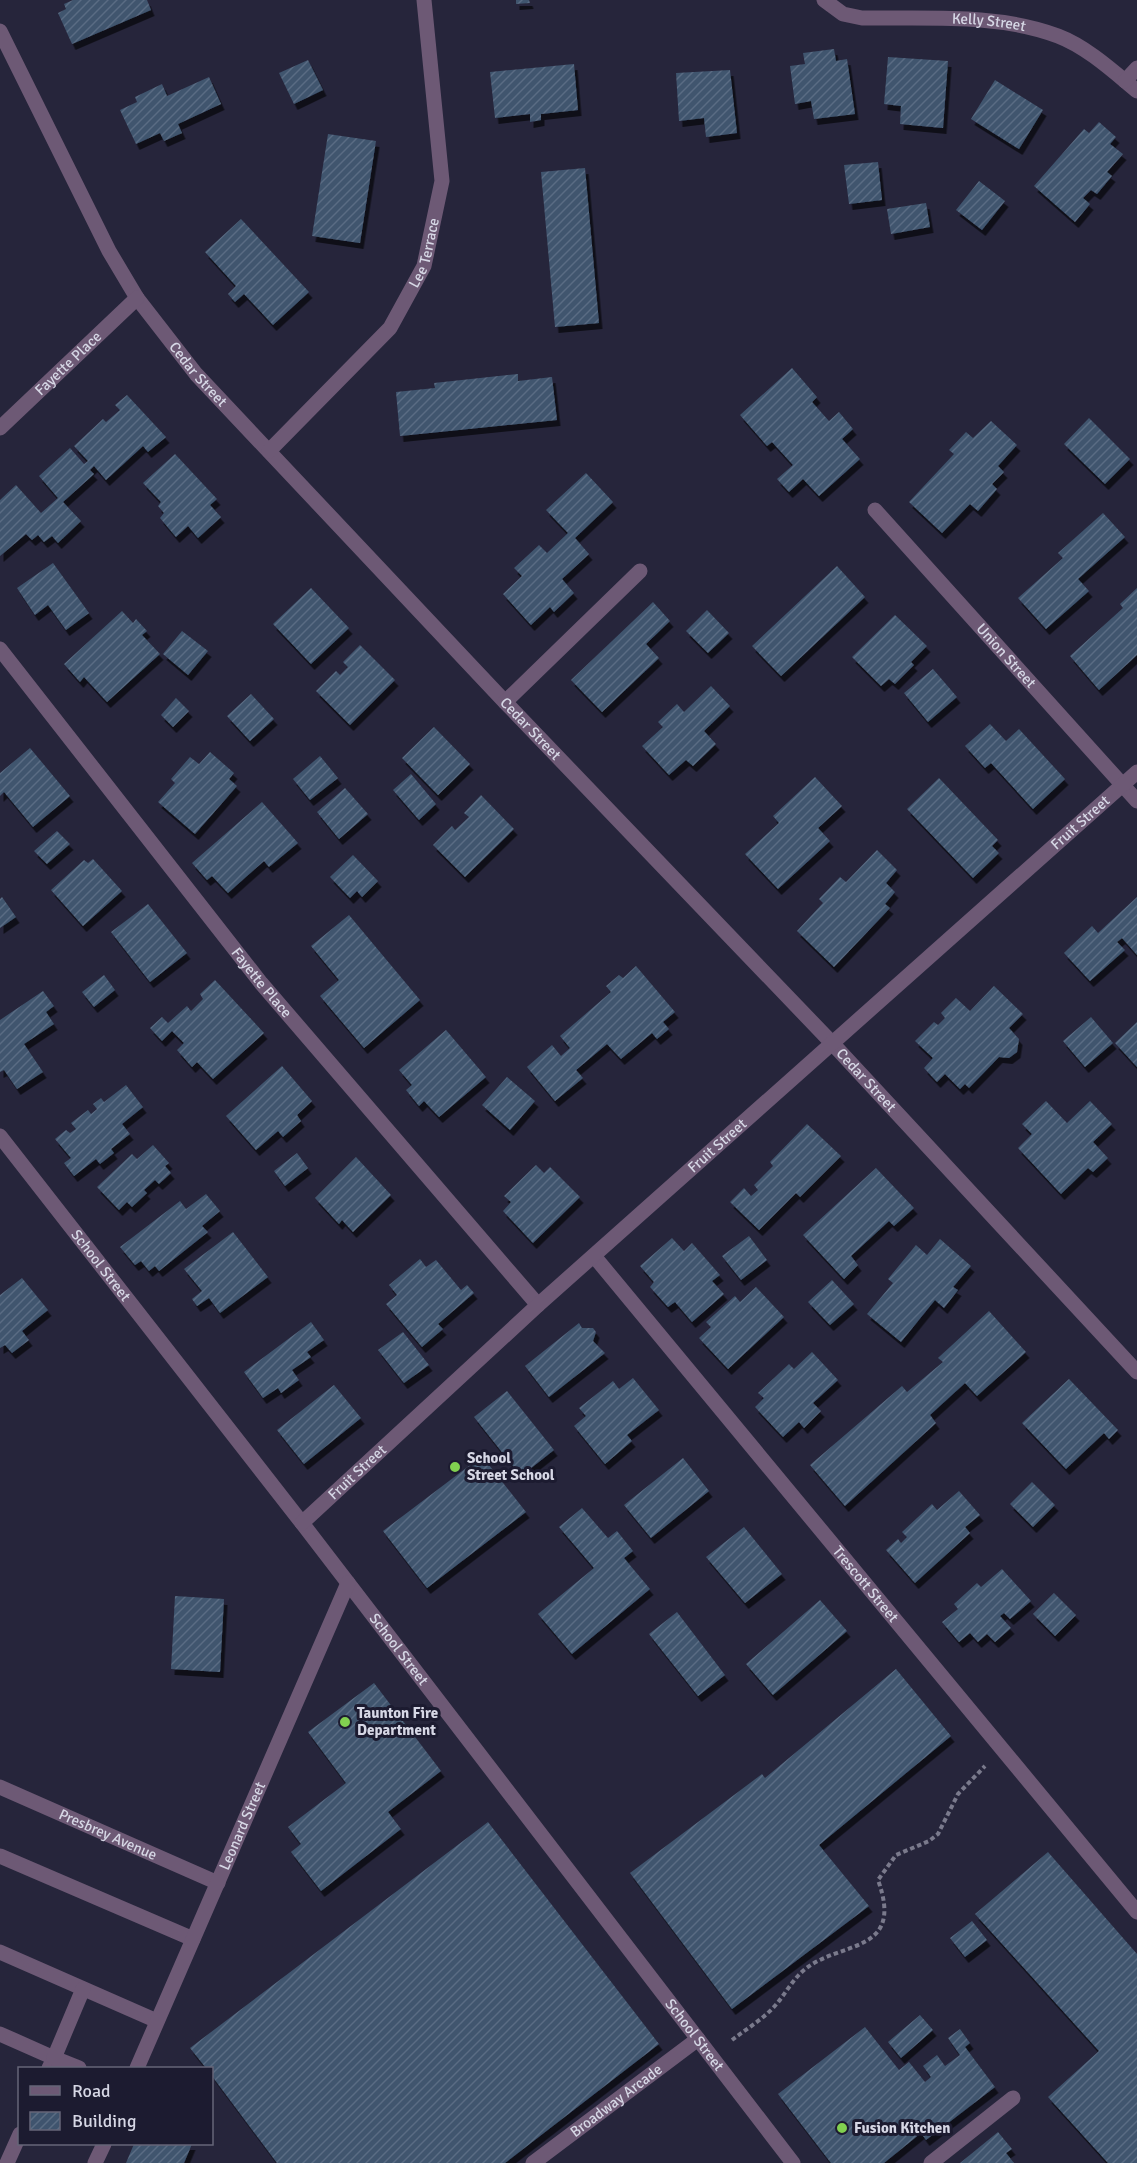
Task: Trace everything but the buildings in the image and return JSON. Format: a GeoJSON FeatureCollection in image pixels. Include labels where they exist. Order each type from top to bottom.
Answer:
{"type":"FeatureCollection","features":[{"type":"Feature","properties":{"kind":"street","name":"Lee Terrace"},"geometry":{"type":"LineString","coordinates":[[269,451],[390,327],[424,266],[442,181],[424,0]]}},
{"type":"Feature","properties":{"kind":"street","name":"Kelly Street"},"geometry":{"type":"LineString","coordinates":[[824,0],[843,14],[862,18],[966,21],[1035,29],[1059,36],[1082,49],[1137,91]]}},
{"type":"Feature","properties":{"kind":"street","name":"Cedar Street"},"geometry":{"type":"LineString","coordinates":[[0,31],[80,196],[137,298],[196,374],[505,702],[832,1043],[1137,1372]]}},
{"type":"Feature","properties":{"kind":"street"},"geometry":{"type":"LineString","coordinates":[[1125,81],[1137,68]]}},
{"type":"Feature","properties":{"kind":"street","name":"Fayette Place"},"geometry":{"type":"LineString","coordinates":[[0,428],[137,298]]}},
{"type":"Feature","properties":{"kind":"street","name":"Union Street"},"geometry":{"type":"LineString","coordinates":[[874,510],[1137,801]]}},
{"type":"Feature","properties":{"kind":"street"},"geometry":{"type":"LineString","coordinates":[[505,702],[640,572]]}},
{"type":"Feature","properties":{"kind":"street","name":"Fayette Place"},"geometry":{"type":"LineString","coordinates":[[0,649],[261,983],[538,1305]]}},
{"type":"Feature","properties":{"kind":"street","name":"Fruit Street"},"geometry":{"type":"LineString","coordinates":[[302,1523],[538,1305],[1137,772]]}},
{"type":"Feature","properties":{"kind":"street","name":"School Street"},"geometry":{"type":"LineString","coordinates":[[0,1136],[302,1523],[793,2163]]}},
{"type":"Feature","properties":{"kind":"street","name":"Trescott Street"},"geometry":{"type":"LineString","coordinates":[[594,1256],[1137,1912]]}},
{"type":"Feature","properties":{"kind":"street","name":"Leonard Street"},"geometry":{"type":"LineString","coordinates":[[137,2067],[348,1584]]}},
{"type":"Feature","properties":{"kind":"street","name":"Presbrey Avenue"},"geometry":{"type":"LineString","coordinates":[[0,1787],[218,1883]]}},
{"type":"Feature","properties":{"kind":"street"},"geometry":{"type":"LineString","coordinates":[[0,1856],[193,1939]]}},
{"type":"Feature","properties":{"kind":"street"},"geometry":{"type":"LineString","coordinates":[[0,1952],[157,2021]]}},
{"type":"Feature","properties":{"kind":"street"},"geometry":{"type":"LineString","coordinates":[[51,2063],[83,1989]]}},
{"type":"Feature","properties":{"kind":"street"},"geometry":{"type":"LineString","coordinates":[[0,2034],[51,2063],[73,2067]]}},
{"type":"Feature","properties":{"kind":"street","name":"Broadway Arcade"},"geometry":{"type":"LineString","coordinates":[[533,2163],[698,2039]]}},
{"type":"Feature","properties":{"kind":"street"},"geometry":{"type":"LineString","coordinates":[[931,2163],[1013,2098]]}},
{"type":"Feature","properties":{"kind":"street"},"geometry":{"type":"LineString","coordinates":[[7,2163],[18,2138]]}},
{"type":"Feature","properties":{"kind":"street"},"geometry":{"type":"LineString","coordinates":[[95,2163],[104,2145]]}},
{"type":"Feature","properties":{"kind":"path"},"geometry":{"type":"LineString","coordinates":[[732,2040],[771,2010],[801,1972],[815,1962],[864,1944],[874,1935],[881,1923],[884,1911],[878,1880],[896,1855],[929,1841],[938,1834],[958,1794],[985,1766]]}},
{"type":"Feature","properties":{"kind":"place","name":"School Street School"},"geometry":{"type":"Point","coordinates":[455,1467]}},
{"type":"Feature","properties":{"kind":"place","name":"Taunton Fire Department"},"geometry":{"type":"Point","coordinates":[345,1722]}},
{"type":"Feature","properties":{"kind":"place","name":"Fusion Kitchen"},"geometry":{"type":"Point","coordinates":[842,2128]}}]}
